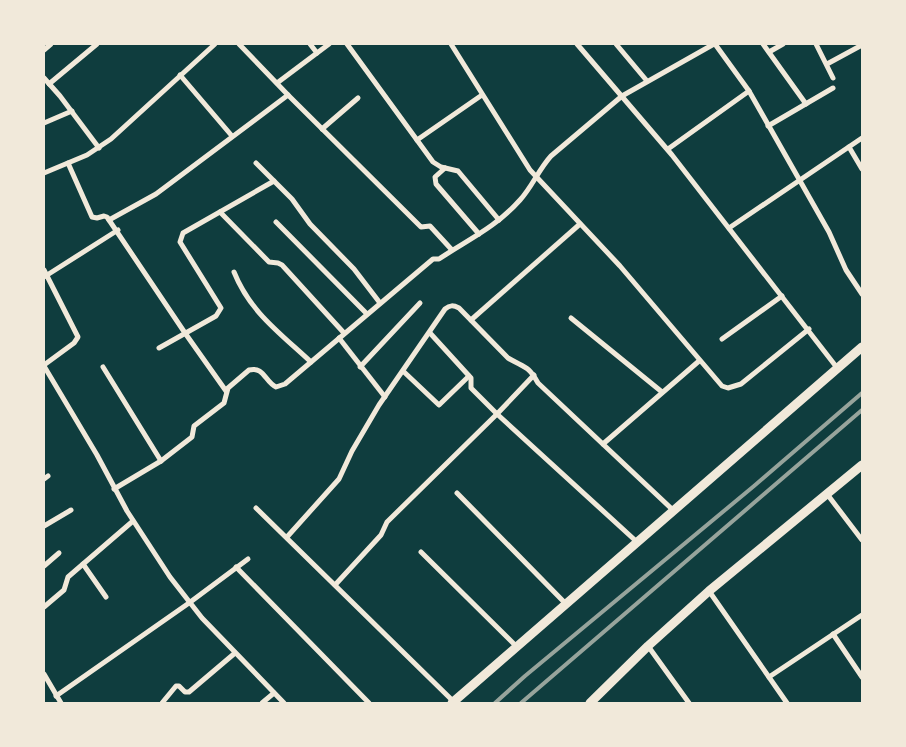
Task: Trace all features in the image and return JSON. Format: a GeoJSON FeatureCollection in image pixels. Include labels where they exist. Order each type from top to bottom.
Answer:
{"type":"FeatureCollection","features":[{"type":"Feature","properties":{"kind":"street"},"geometry":{"type":"LineString","coordinates":[[44,50],[51,44]]}},
{"type":"Feature","properties":{"kind":"street"},"geometry":{"type":"LineString","coordinates":[[49,84],[97,44]]}},
{"type":"Feature","properties":{"kind":"street"},"geometry":{"type":"LineString","coordinates":[[44,172],[99,148],[215,44]]}},
{"type":"Feature","properties":{"kind":"street"},"geometry":{"type":"LineString","coordinates":[[239,44],[421,227],[430,226],[452,250]]}},
{"type":"Feature","properties":{"kind":"street"},"geometry":{"type":"LineString","coordinates":[[310,44],[317,53]]}},
{"type":"Feature","properties":{"kind":"street"},"geometry":{"type":"LineString","coordinates":[[276,83],[329,44]]}},
{"type":"Feature","properties":{"kind":"street"},"geometry":{"type":"LineString","coordinates":[[347,44],[433,162],[441,167],[458,171],[499,220]]}},
{"type":"Feature","properties":{"kind":"street"},"geometry":{"type":"LineString","coordinates":[[451,44],[524,162],[654,305],[722,386],[728,388],[741,384],[809,330]]}},
{"type":"Feature","properties":{"kind":"street"},"geometry":{"type":"LineString","coordinates":[[577,44],[668,149],[838,369]]}},
{"type":"Feature","properties":{"kind":"street"},"geometry":{"type":"LineString","coordinates":[[616,44],[647,81]]}},
{"type":"Feature","properties":{"kind":"street"},"geometry":{"type":"LineString","coordinates":[[226,392],[242,376],[253,369],[262,371],[271,385],[281,387],[432,259],[439,259],[499,220],[520,200],[544,163],[622,96],[715,44],[749,91],[829,232],[846,270],[862,294]]}},
{"type":"Feature","properties":{"kind":"street"},"geometry":{"type":"LineString","coordinates":[[763,44],[806,104]]}},
{"type":"Feature","properties":{"kind":"street"},"geometry":{"type":"LineString","coordinates":[[769,52],[783,44]]}},
{"type":"Feature","properties":{"kind":"street"},"geometry":{"type":"LineString","coordinates":[[816,44],[833,78]]}},
{"type":"Feature","properties":{"kind":"street"},"geometry":{"type":"LineString","coordinates":[[827,64],[861,48]]}},
{"type":"Feature","properties":{"kind":"street"},"geometry":{"type":"LineString","coordinates":[[180,75],[232,136]]}},
{"type":"Feature","properties":{"kind":"street"},"geometry":{"type":"LineString","coordinates":[[44,78],[72,111],[99,148]]}},
{"type":"Feature","properties":{"kind":"street"},"geometry":{"type":"LineString","coordinates":[[768,126],[833,88]]}},
{"type":"Feature","properties":{"kind":"street"},"geometry":{"type":"LineString","coordinates":[[668,149],[749,91]]}},
{"type":"Feature","properties":{"kind":"street"},"geometry":{"type":"LineString","coordinates":[[109,220],[156,194],[288,95]]}},
{"type":"Feature","properties":{"kind":"street"},"geometry":{"type":"LineString","coordinates":[[417,140],[482,95]]}},
{"type":"Feature","properties":{"kind":"street"},"geometry":{"type":"LineString","coordinates":[[322,129],[358,98]]}},
{"type":"Feature","properties":{"kind":"street"},"geometry":{"type":"LineString","coordinates":[[44,123],[72,111]]}},
{"type":"Feature","properties":{"kind":"street"},"geometry":{"type":"LineString","coordinates":[[730,228],[862,138]]}},
{"type":"Feature","properties":{"kind":"street"},"geometry":{"type":"LineString","coordinates":[[849,147],[862,169]]}},
{"type":"Feature","properties":{"kind":"street"},"geometry":{"type":"LineString","coordinates":[[68,163],[92,217],[104,216],[118,230],[226,392],[224,403],[194,426],[192,437],[161,461],[114,489]]}},
{"type":"Feature","properties":{"kind":"street"},"geometry":{"type":"LineString","coordinates":[[256,163],[292,199],[310,224],[354,269],[380,303]]}},
{"type":"Feature","properties":{"kind":"street"},"geometry":{"type":"LineString","coordinates":[[446,167],[436,174],[434,180],[479,234]]}},
{"type":"Feature","properties":{"kind":"street"},"geometry":{"type":"LineString","coordinates":[[159,348],[216,316],[221,308],[180,242],[180,237],[183,233],[274,181]]}},
{"type":"Feature","properties":{"kind":"street"},"geometry":{"type":"LineString","coordinates":[[220,212],[269,262],[282,265],[344,333]]}},
{"type":"Feature","properties":{"kind":"street"},"geometry":{"type":"LineString","coordinates":[[276,222],[367,314]]}},
{"type":"Feature","properties":{"kind":"street"},"geometry":{"type":"LineString","coordinates":[[471,320],[580,224]]}},
{"type":"Feature","properties":{"kind":"street"},"geometry":{"type":"LineString","coordinates":[[45,277],[118,230]]}},
{"type":"Feature","properties":{"kind":"street"},"geometry":{"type":"LineString","coordinates":[[44,270],[45,277],[78,337],[74,343],[44,365],[97,454],[133,522],[189,603],[284,703]]}},
{"type":"Feature","properties":{"kind":"street"},"geometry":{"type":"LineString","coordinates":[[234,272],[241,289],[251,304],[263,318],[310,362]]}},
{"type":"Feature","properties":{"kind":"street"},"geometry":{"type":"LineString","coordinates":[[722,339],[782,296]]}},
{"type":"Feature","properties":{"kind":"street"},"geometry":{"type":"LineString","coordinates":[[360,367],[420,303]]}},
{"type":"Feature","properties":{"kind":"street"},"geometry":{"type":"LineString","coordinates":[[286,537],[340,479],[352,451],[379,405],[449,306],[459,308],[508,358],[518,362],[534,375],[538,383],[675,512]]}},
{"type":"Feature","properties":{"kind":"street"},"geometry":{"type":"LineString","coordinates":[[571,318],[662,392]]}},
{"type":"Feature","properties":{"kind":"street"},"geometry":{"type":"LineString","coordinates":[[430,333],[472,380],[471,388],[638,543]]}},
{"type":"Feature","properties":{"kind":"street"},"geometry":{"type":"LineString","coordinates":[[339,338],[385,397]]}},
{"type":"Feature","properties":{"kind":"street"},"geometry":{"type":"LineString","coordinates":[[256,508],[453,702],[675,512],[862,347]]}},
{"type":"Feature","properties":{"kind":"street"},"geometry":{"type":"LineString","coordinates":[[603,444],[699,360]]}},
{"type":"Feature","properties":{"kind":"street"},"geometry":{"type":"LineString","coordinates":[[104,367],[161,461]]}},
{"type":"Feature","properties":{"kind":"street"},"geometry":{"type":"LineString","coordinates":[[403,371],[438,406],[469,376]]}},
{"type":"Feature","properties":{"kind":"street"},"geometry":{"type":"LineString","coordinates":[[335,585],[381,535],[387,522],[534,375]]}},
{"type":"Feature","properties":{"kind":"street"},"geometry":{"type":"LineString","coordinates":[[590,703],[709,590],[862,464]]}},
{"type":"Feature","properties":{"kind":"street"},"geometry":{"type":"LineString","coordinates":[[457,493],[566,604]]}},
{"type":"Feature","properties":{"kind":"street"},"geometry":{"type":"LineString","coordinates":[[826,494],[862,540]]}},
{"type":"Feature","properties":{"kind":"street"},"geometry":{"type":"LineString","coordinates":[[44,526],[71,510]]}},
{"type":"Feature","properties":{"kind":"street"},"geometry":{"type":"LineString","coordinates":[[44,607],[64,590],[68,577],[133,522]]}},
{"type":"Feature","properties":{"kind":"street"},"geometry":{"type":"LineString","coordinates":[[422,552],[517,647]]}},
{"type":"Feature","properties":{"kind":"street"},"geometry":{"type":"LineString","coordinates":[[44,566],[59,553]]}},
{"type":"Feature","properties":{"kind":"street"},"geometry":{"type":"LineString","coordinates":[[56,696],[189,603],[248,559]]}},
{"type":"Feature","properties":{"kind":"street"},"geometry":{"type":"LineString","coordinates":[[83,564],[106,597]]}},
{"type":"Feature","properties":{"kind":"street"},"geometry":{"type":"LineString","coordinates":[[236,568],[369,703]]}},
{"type":"Feature","properties":{"kind":"street"},"geometry":{"type":"LineString","coordinates":[[709,590],[787,703]]}},
{"type":"Feature","properties":{"kind":"street"},"geometry":{"type":"LineString","coordinates":[[769,677],[862,615]]}},
{"type":"Feature","properties":{"kind":"street"},"geometry":{"type":"LineString","coordinates":[[833,634],[862,677]]}},
{"type":"Feature","properties":{"kind":"street"},"geometry":{"type":"LineString","coordinates":[[648,646],[689,703]]}},
{"type":"Feature","properties":{"kind":"street"},"geometry":{"type":"LineString","coordinates":[[162,703],[176,686],[179,686],[185,692],[189,692],[236,653]]}},
{"type":"Feature","properties":{"kind":"street"},"geometry":{"type":"LineString","coordinates":[[44,674],[61,703]]}},
{"type":"Feature","properties":{"kind":"street"},"geometry":{"type":"LineString","coordinates":[[262,703],[274,693]]}},
{"type":"Feature","properties":{"kind":"railway"},"geometry":{"type":"LineString","coordinates":[[495,703],[862,393]]}},
{"type":"Feature","properties":{"kind":"railway"},"geometry":{"type":"LineString","coordinates":[[521,703],[862,410]]}}]}
